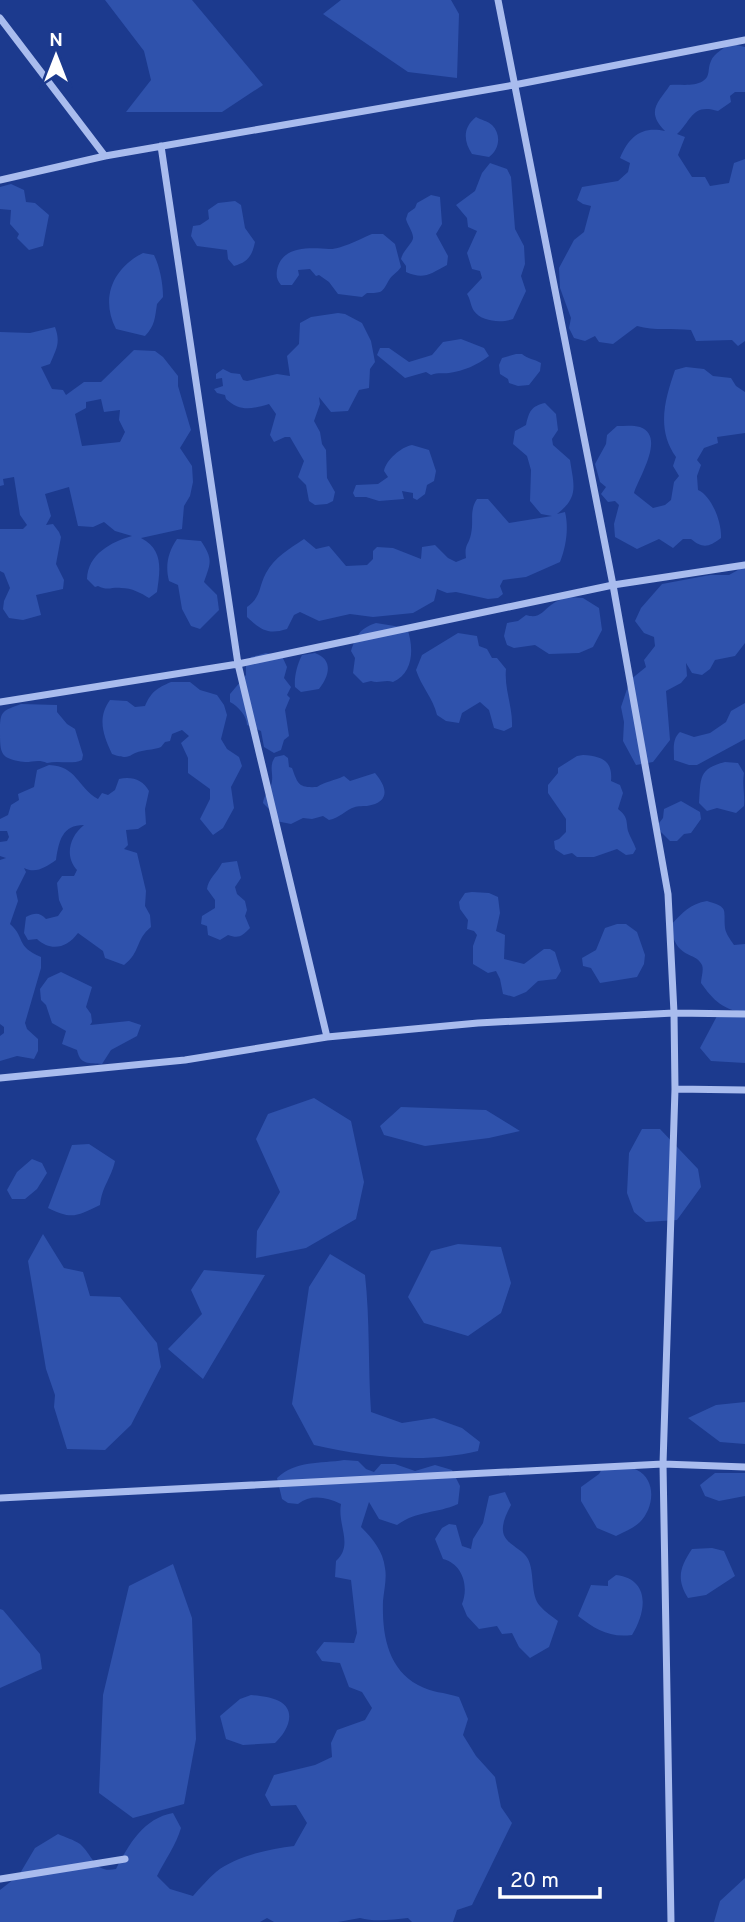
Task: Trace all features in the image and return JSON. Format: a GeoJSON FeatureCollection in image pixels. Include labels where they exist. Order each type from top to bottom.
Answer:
{"type":"FeatureCollection","features":[{"type":"Feature","properties":{"kind":"street"},"geometry":{"type":"LineString","coordinates":[[498,0],[613,585],[668,894],[675,1089],[663,1464],[671,1922]]}},
{"type":"Feature","properties":{"kind":"street"},"geometry":{"type":"LineString","coordinates":[[0,18],[105,156]]}},
{"type":"Feature","properties":{"kind":"street"},"geometry":{"type":"LineString","coordinates":[[0,180],[105,156],[514,85],[745,40]]}},
{"type":"Feature","properties":{"kind":"street"},"geometry":{"type":"LineString","coordinates":[[161,146],[238,664],[327,1037]]}},
{"type":"Feature","properties":{"kind":"street"},"geometry":{"type":"LineString","coordinates":[[0,702],[238,664],[613,585],[745,565]]}},
{"type":"Feature","properties":{"kind":"street"},"geometry":{"type":"LineString","coordinates":[[0,1079],[185,1060],[327,1037],[478,1023],[674,1013],[745,1014]]}},
{"type":"Feature","properties":{"kind":"street"},"geometry":{"type":"LineString","coordinates":[[675,1089],[745,1090]]}},
{"type":"Feature","properties":{"kind":"street"},"geometry":{"type":"LineString","coordinates":[[0,1498],[663,1464],[745,1467]]}},
{"type":"Feature","properties":{"kind":"street"},"geometry":{"type":"LineString","coordinates":[[0,1879],[125,1859]]}},
{"type":"Feature","properties":{"kind":"shaded area"},"geometry":{"type":"Polygon","coordinates":[[[105,0],[192,0],[263,85],[222,112],[126,112],[151,80],[144,51],[105,0]]]}},
{"type":"Feature","properties":{"kind":"shaded area"},"geometry":{"type":"Polygon","coordinates":[[[341,0],[451,0],[459,14],[457,78],[408,72],[323,14],[341,0]]]}},
{"type":"Feature","properties":{"kind":"shaded area"},"geometry":{"type":"Polygon","coordinates":[[[732,44],[745,47],[745,92],[735,92],[730,96],[731,102],[718,111],[703,109],[693,114],[677,134],[685,137],[678,155],[692,177],[705,177],[710,186],[729,183],[734,163],[745,159],[745,341],[738,346],[732,340],[696,341],[691,330],[637,326],[613,344],[599,342],[595,336],[585,341],[574,338],[569,328],[571,318],[560,288],[559,268],[574,240],[584,232],[591,206],[577,200],[582,187],[618,181],[628,172],[630,163],[620,158],[627,144],[643,132],[665,131],[655,112],[658,102],[670,85],[691,85],[703,81],[715,55],[732,44]]]}},
{"type":"Feature","properties":{"kind":"shaded area"},"geometry":{"type":"Polygon","coordinates":[[[476,117],[490,124],[497,133],[497,146],[489,157],[472,154],[467,145],[466,130],[476,117]]]}},
{"type":"Feature","properties":{"kind":"shaded area"},"geometry":{"type":"Polygon","coordinates":[[[490,163],[507,169],[511,177],[515,229],[524,246],[525,264],[521,276],[526,291],[513,319],[503,321],[482,317],[472,307],[467,294],[482,278],[480,271],[472,269],[467,253],[477,231],[468,227],[467,218],[456,205],[475,191],[482,173],[490,163]]]}},
{"type":"Feature","properties":{"kind":"shaded area"},"geometry":{"type":"Polygon","coordinates":[[[11,184],[24,190],[26,202],[35,203],[49,215],[43,246],[29,250],[17,238],[19,234],[10,224],[11,210],[0,209],[0,187],[11,184]]]}},
{"type":"Feature","properties":{"kind":"shaded area"},"geometry":{"type":"Polygon","coordinates":[[[431,195],[440,197],[442,224],[436,234],[448,256],[447,265],[427,275],[418,276],[406,272],[406,266],[401,259],[413,239],[406,219],[417,203],[431,195]]]}},
{"type":"Feature","properties":{"kind":"shaded area"},"geometry":{"type":"Polygon","coordinates":[[[235,201],[241,205],[245,228],[255,242],[249,258],[234,266],[228,259],[227,250],[197,246],[191,236],[193,226],[209,219],[208,210],[218,203],[235,201]]]}},
{"type":"Feature","properties":{"kind":"shaded area"},"geometry":{"type":"Polygon","coordinates":[[[372,234],[383,234],[395,244],[401,267],[381,291],[367,293],[362,297],[338,294],[329,282],[319,275],[316,276],[310,269],[298,270],[299,275],[292,285],[281,285],[278,280],[280,262],[291,252],[339,248],[372,234]]]}},
{"type":"Feature","properties":{"kind":"shaded area"},"geometry":{"type":"Polygon","coordinates":[[[143,253],[154,255],[161,276],[163,297],[157,304],[153,325],[145,336],[116,329],[109,306],[112,285],[117,275],[143,253]]]}},
{"type":"Feature","properties":{"kind":"shaded area"},"geometry":{"type":"Polygon","coordinates":[[[338,313],[362,323],[371,341],[375,362],[370,369],[369,388],[359,390],[348,411],[331,412],[319,397],[320,404],[314,421],[326,450],[327,478],[335,492],[333,501],[315,505],[309,501],[306,485],[298,477],[304,461],[290,437],[274,442],[270,435],[276,414],[269,404],[241,408],[214,389],[223,386],[222,378],[216,379],[216,374],[223,369],[240,374],[243,380],[247,381],[277,374],[290,376],[287,356],[299,344],[300,323],[311,317],[338,313]]]}},
{"type":"Feature","properties":{"kind":"shaded area"},"geometry":{"type":"Polygon","coordinates":[[[55,327],[58,337],[56,350],[50,364],[41,367],[52,389],[63,390],[66,395],[84,382],[101,382],[134,350],[155,351],[178,376],[178,386],[191,430],[180,448],[192,466],[193,482],[190,496],[184,506],[182,529],[141,538],[154,548],[159,561],[157,592],[149,598],[129,589],[95,587],[87,579],[88,570],[102,550],[132,536],[115,531],[104,522],[93,527],[78,526],[69,487],[45,494],[51,516],[46,525],[53,524],[61,537],[56,564],[64,580],[63,589],[36,595],[41,615],[23,620],[9,618],[3,609],[10,588],[4,573],[0,571],[0,529],[23,529],[27,525],[20,515],[14,477],[3,479],[4,485],[0,486],[0,332],[30,333],[55,327]],[[101,399],[86,402],[86,408],[75,414],[82,446],[120,442],[125,432],[119,420],[120,410],[104,412],[101,399]]]}},
{"type":"Feature","properties":{"kind":"shaded area"},"geometry":{"type":"Polygon","coordinates":[[[461,339],[484,348],[489,356],[460,371],[431,375],[426,372],[405,378],[377,355],[380,348],[389,348],[409,362],[432,355],[443,342],[461,339]]]}},
{"type":"Feature","properties":{"kind":"shaded area"},"geometry":{"type":"Polygon","coordinates":[[[516,354],[541,363],[540,371],[529,385],[509,383],[508,379],[500,374],[499,365],[502,358],[516,354]]]}},
{"type":"Feature","properties":{"kind":"shaded area"},"geometry":{"type":"Polygon","coordinates":[[[686,367],[704,369],[713,376],[731,378],[736,386],[745,392],[745,433],[717,437],[718,443],[704,448],[697,460],[701,465],[697,476],[698,490],[708,498],[715,511],[721,538],[706,546],[691,539],[683,539],[673,548],[659,539],[637,549],[615,537],[614,524],[619,505],[615,501],[608,502],[601,494],[606,487],[600,482],[595,464],[606,444],[607,435],[617,426],[640,427],[651,439],[651,448],[634,493],[653,508],[665,505],[671,500],[674,482],[679,476],[673,466],[676,457],[666,436],[664,414],[675,370],[686,367]]]}},
{"type":"Feature","properties":{"kind":"shaded area"},"geometry":{"type":"Polygon","coordinates":[[[545,403],[556,414],[558,430],[552,439],[553,445],[570,460],[573,484],[569,502],[557,514],[565,512],[567,524],[560,562],[526,577],[503,580],[500,586],[503,594],[498,598],[447,593],[437,589],[434,601],[413,613],[373,617],[350,614],[319,621],[300,612],[294,615],[287,629],[275,631],[261,628],[247,617],[247,607],[257,595],[270,567],[304,539],[316,549],[329,546],[346,566],[367,565],[373,559],[373,551],[377,547],[393,548],[421,559],[422,547],[435,545],[456,562],[466,558],[473,508],[477,499],[488,499],[509,523],[552,516],[541,514],[530,501],[531,470],[527,456],[513,444],[515,431],[526,425],[534,408],[545,403]]]}},
{"type":"Feature","properties":{"kind":"shaded area"},"geometry":{"type":"Polygon","coordinates":[[[412,445],[429,450],[436,471],[434,481],[427,485],[425,494],[417,500],[413,498],[413,493],[402,491],[404,499],[379,501],[355,497],[353,493],[356,485],[378,484],[388,477],[384,471],[391,458],[412,445]]]}},
{"type":"Feature","properties":{"kind":"shaded area"},"geometry":{"type":"Polygon","coordinates":[[[177,539],[201,541],[208,552],[209,565],[204,582],[217,595],[219,610],[200,629],[191,626],[182,609],[178,585],[169,581],[168,559],[177,539]]]}},
{"type":"Feature","properties":{"kind":"shaded area"},"geometry":{"type":"Polygon","coordinates":[[[745,566],[745,643],[735,656],[715,660],[710,669],[702,675],[692,673],[686,663],[687,676],[681,683],[666,691],[670,740],[653,762],[636,765],[623,741],[624,722],[621,707],[630,680],[646,667],[644,660],[655,646],[654,637],[644,633],[635,621],[641,608],[662,584],[710,575],[729,575],[745,566]]]}},
{"type":"Feature","properties":{"kind":"shaded area"},"geometry":{"type":"Polygon","coordinates":[[[568,597],[583,598],[599,608],[602,630],[593,647],[579,653],[549,654],[535,645],[514,648],[507,645],[504,636],[507,623],[518,621],[526,615],[537,615],[555,602],[568,597]]]}},
{"type":"Feature","properties":{"kind":"shaded area"},"geometry":{"type":"Polygon","coordinates":[[[376,623],[407,628],[411,651],[409,666],[400,678],[393,682],[363,683],[353,673],[355,658],[351,651],[355,641],[362,630],[376,623]]]}},
{"type":"Feature","properties":{"kind":"shaded area"},"geometry":{"type":"Polygon","coordinates":[[[458,633],[477,636],[479,646],[487,649],[492,658],[497,658],[506,669],[512,727],[504,731],[494,728],[489,710],[480,702],[462,713],[459,723],[446,721],[437,715],[416,670],[422,655],[458,633]]]}},
{"type":"Feature","properties":{"kind":"shaded area"},"geometry":{"type":"Polygon","coordinates":[[[266,653],[282,656],[287,667],[284,678],[291,687],[285,710],[289,736],[284,740],[281,750],[274,753],[264,747],[261,731],[247,725],[242,712],[230,702],[230,694],[246,675],[246,665],[251,657],[266,653]]]}},
{"type":"Feature","properties":{"kind":"shaded area"},"geometry":{"type":"Polygon","coordinates":[[[315,653],[325,660],[327,674],[319,689],[301,692],[295,687],[299,663],[302,655],[315,653]]]}},
{"type":"Feature","properties":{"kind":"shaded area"},"geometry":{"type":"Polygon","coordinates":[[[171,682],[190,682],[200,690],[217,695],[227,715],[221,739],[227,749],[239,757],[242,766],[231,787],[234,808],[223,828],[213,835],[200,819],[210,799],[210,789],[188,773],[188,758],[181,743],[189,736],[182,730],[172,734],[170,741],[161,747],[123,757],[112,754],[104,733],[104,713],[110,700],[127,701],[135,707],[145,706],[155,691],[171,682]]]}},
{"type":"Feature","properties":{"kind":"shaded area"},"geometry":{"type":"Polygon","coordinates":[[[745,703],[745,739],[697,765],[674,760],[675,741],[680,732],[694,737],[710,733],[726,722],[731,711],[745,703]]]}},
{"type":"Feature","properties":{"kind":"shaded area"},"geometry":{"type":"Polygon","coordinates":[[[21,704],[57,705],[57,712],[75,729],[82,760],[47,763],[25,762],[6,757],[0,745],[1,718],[6,710],[21,704]]]}},
{"type":"Feature","properties":{"kind":"shaded area"},"geometry":{"type":"Polygon","coordinates":[[[284,755],[302,786],[317,787],[344,776],[350,781],[375,773],[384,789],[383,797],[375,804],[356,807],[329,820],[323,816],[303,818],[291,824],[276,821],[275,815],[263,803],[271,784],[273,760],[284,755]]]}},
{"type":"Feature","properties":{"kind":"shaded area"},"geometry":{"type":"Polygon","coordinates":[[[583,755],[605,761],[610,769],[611,781],[620,785],[623,793],[618,809],[624,814],[636,849],[633,854],[626,855],[617,849],[594,857],[577,857],[572,853],[564,855],[555,849],[554,841],[566,832],[566,819],[548,793],[548,785],[558,773],[558,768],[583,755]]]}},
{"type":"Feature","properties":{"kind":"shaded area"},"geometry":{"type":"Polygon","coordinates":[[[725,762],[738,763],[744,773],[744,806],[736,813],[717,808],[707,811],[699,803],[703,776],[705,771],[725,762]]]}},
{"type":"Feature","properties":{"kind":"shaded area"},"geometry":{"type":"Polygon","coordinates":[[[49,765],[66,769],[98,799],[102,793],[108,795],[115,790],[119,779],[133,779],[147,787],[149,791],[145,809],[146,824],[138,829],[126,830],[128,845],[124,849],[137,853],[151,927],[124,965],[105,958],[103,951],[78,933],[64,945],[53,947],[37,939],[28,940],[24,933],[26,917],[37,914],[46,919],[58,916],[63,909],[57,883],[62,876],[74,876],[77,870],[71,859],[70,846],[84,825],[66,831],[60,841],[56,860],[37,870],[24,868],[26,872],[16,892],[18,901],[10,924],[27,949],[41,957],[41,968],[25,1023],[27,1029],[38,1039],[38,1051],[34,1059],[17,1056],[0,1061],[0,1036],[4,1033],[4,1027],[0,1024],[0,860],[6,858],[0,856],[0,842],[7,841],[9,837],[7,831],[0,831],[0,819],[8,815],[11,805],[19,800],[18,794],[34,787],[37,770],[49,765]]]}},
{"type":"Feature","properties":{"kind":"shaded area"},"geometry":{"type":"Polygon","coordinates":[[[681,801],[700,812],[701,819],[691,833],[684,834],[677,841],[670,841],[656,827],[663,818],[664,809],[681,801]]]}},
{"type":"Feature","properties":{"kind":"shaded area"},"geometry":{"type":"Polygon","coordinates":[[[237,861],[241,878],[235,887],[237,894],[245,901],[245,916],[250,928],[240,936],[228,935],[220,940],[208,935],[207,926],[201,924],[202,916],[215,908],[215,900],[207,889],[222,863],[237,861]]]}},
{"type":"Feature","properties":{"kind":"shaded area"},"geometry":{"type":"Polygon","coordinates":[[[465,893],[489,893],[498,897],[500,913],[496,931],[505,935],[504,959],[524,964],[544,949],[550,949],[555,952],[561,971],[556,979],[538,981],[526,992],[514,997],[503,994],[496,971],[488,973],[473,964],[473,946],[477,935],[467,929],[468,920],[460,909],[459,902],[465,893]]]}},
{"type":"Feature","properties":{"kind":"shaded area"},"geometry":{"type":"Polygon","coordinates":[[[707,901],[724,910],[726,930],[734,945],[745,944],[745,1012],[725,1007],[710,995],[701,983],[702,965],[676,944],[673,936],[671,925],[679,916],[691,906],[707,901]]]}},
{"type":"Feature","properties":{"kind":"shaded area"},"geometry":{"type":"Polygon","coordinates":[[[626,924],[637,932],[645,955],[644,964],[637,977],[600,983],[591,968],[583,966],[582,958],[596,950],[605,928],[626,924]]]}},
{"type":"Feature","properties":{"kind":"shaded area"},"geometry":{"type":"Polygon","coordinates":[[[61,972],[92,987],[86,1007],[91,1014],[90,1025],[129,1021],[141,1025],[137,1036],[111,1050],[102,1064],[86,1062],[80,1058],[77,1050],[62,1044],[66,1031],[52,1023],[46,1005],[41,1000],[40,989],[48,978],[61,972]]]}},
{"type":"Feature","properties":{"kind":"shaded area"},"geometry":{"type":"Polygon","coordinates":[[[745,1014],[745,1063],[711,1061],[700,1048],[717,1016],[745,1014]]]}},
{"type":"Feature","properties":{"kind":"shaded area"},"geometry":{"type":"Polygon","coordinates":[[[314,1098],[351,1121],[364,1182],[356,1219],[306,1248],[256,1258],[257,1231],[280,1192],[256,1139],[268,1114],[314,1098]]]}},
{"type":"Feature","properties":{"kind":"shaded area"},"geometry":{"type":"Polygon","coordinates":[[[401,1107],[486,1110],[520,1131],[425,1146],[384,1135],[380,1126],[401,1107]]]}},
{"type":"Feature","properties":{"kind":"shaded area"},"geometry":{"type":"Polygon","coordinates":[[[642,1129],[660,1129],[698,1169],[701,1187],[677,1220],[646,1222],[634,1212],[627,1193],[629,1153],[642,1129]]]}},
{"type":"Feature","properties":{"kind":"shaded area"},"geometry":{"type":"Polygon","coordinates":[[[89,1144],[115,1161],[100,1205],[74,1215],[48,1208],[72,1145],[89,1144]]]}},
{"type":"Feature","properties":{"kind":"shaded area"},"geometry":{"type":"Polygon","coordinates":[[[32,1159],[42,1163],[47,1173],[37,1189],[25,1199],[12,1199],[7,1190],[17,1172],[32,1159]]]}},
{"type":"Feature","properties":{"kind":"shaded area"},"geometry":{"type":"Polygon","coordinates":[[[43,1234],[64,1268],[83,1272],[90,1296],[120,1297],[157,1343],[161,1367],[131,1425],[105,1450],[67,1449],[54,1407],[55,1395],[46,1369],[28,1261],[43,1234]]]}},
{"type":"Feature","properties":{"kind":"shaded area"},"geometry":{"type":"Polygon","coordinates":[[[458,1244],[501,1247],[511,1283],[501,1313],[468,1336],[424,1323],[408,1297],[431,1251],[458,1244]]]}},
{"type":"Feature","properties":{"kind":"shaded area"},"geometry":{"type":"Polygon","coordinates":[[[330,1254],[365,1275],[371,1412],[402,1423],[434,1418],[462,1428],[480,1442],[478,1451],[416,1458],[355,1453],[314,1445],[292,1404],[309,1287],[330,1254]]]}},
{"type":"Feature","properties":{"kind":"shaded area"},"geometry":{"type":"Polygon","coordinates":[[[204,1270],[265,1275],[203,1379],[168,1349],[202,1314],[191,1290],[204,1270]]]}},
{"type":"Feature","properties":{"kind":"shaded area"},"geometry":{"type":"Polygon","coordinates":[[[745,1402],[745,1444],[720,1442],[688,1418],[716,1405],[745,1402]]]}},
{"type":"Feature","properties":{"kind":"shaded area"},"geometry":{"type":"Polygon","coordinates":[[[358,1461],[374,1472],[381,1464],[395,1464],[415,1471],[435,1465],[452,1470],[460,1486],[458,1504],[420,1514],[397,1525],[379,1519],[369,1502],[361,1527],[377,1546],[384,1562],[385,1637],[393,1659],[399,1669],[418,1685],[459,1697],[468,1719],[463,1735],[476,1756],[495,1777],[501,1807],[512,1823],[472,1905],[457,1910],[453,1922],[360,1918],[338,1922],[274,1922],[267,1918],[260,1922],[0,1922],[0,1890],[19,1875],[35,1848],[58,1834],[80,1844],[98,1866],[109,1870],[116,1869],[126,1850],[146,1826],[173,1813],[181,1828],[157,1876],[170,1889],[193,1896],[224,1866],[264,1851],[294,1846],[307,1823],[296,1805],[271,1806],[265,1795],[274,1775],[315,1765],[332,1757],[331,1743],[337,1730],[365,1720],[372,1708],[362,1692],[349,1687],[340,1663],[322,1661],[316,1652],[324,1642],[354,1643],[357,1633],[351,1580],[335,1577],[336,1561],[344,1548],[341,1504],[319,1498],[298,1504],[288,1503],[282,1499],[277,1478],[300,1465],[358,1461]]]}},
{"type":"Feature","properties":{"kind":"shaded area"},"geometry":{"type":"Polygon","coordinates":[[[605,1464],[634,1468],[648,1480],[650,1487],[650,1502],[645,1516],[635,1526],[616,1536],[597,1528],[581,1501],[581,1487],[599,1474],[605,1464]]]}},
{"type":"Feature","properties":{"kind":"shaded area"},"geometry":{"type":"Polygon","coordinates":[[[715,1473],[745,1473],[745,1496],[719,1501],[705,1496],[700,1485],[715,1473]]]}},
{"type":"Feature","properties":{"kind":"shaded area"},"geometry":{"type":"Polygon","coordinates":[[[505,1492],[511,1505],[503,1524],[504,1535],[528,1559],[537,1601],[558,1621],[549,1647],[530,1658],[519,1647],[512,1633],[502,1634],[497,1626],[479,1629],[467,1616],[462,1604],[465,1591],[463,1577],[455,1566],[443,1559],[435,1539],[442,1528],[449,1524],[456,1525],[462,1546],[471,1549],[473,1539],[483,1523],[489,1496],[505,1492]]]}},
{"type":"Feature","properties":{"kind":"shaded area"},"geometry":{"type":"Polygon","coordinates":[[[712,1548],[724,1551],[735,1576],[706,1595],[688,1598],[681,1579],[685,1562],[692,1549],[712,1548]]]}},
{"type":"Feature","properties":{"kind":"shaded area"},"geometry":{"type":"Polygon","coordinates":[[[173,1564],[192,1618],[196,1739],[184,1804],[133,1818],[99,1793],[103,1695],[129,1586],[173,1564]]]}},
{"type":"Feature","properties":{"kind":"shaded area"},"geometry":{"type":"Polygon","coordinates":[[[616,1575],[627,1578],[640,1589],[641,1616],[632,1635],[603,1632],[578,1616],[591,1585],[608,1586],[608,1581],[616,1575]]]}},
{"type":"Feature","properties":{"kind":"shaded area"},"geometry":{"type":"Polygon","coordinates":[[[0,1609],[40,1654],[42,1669],[0,1688],[0,1609]]]}},
{"type":"Feature","properties":{"kind":"shaded area"},"geometry":{"type":"Polygon","coordinates":[[[251,1695],[276,1700],[288,1710],[287,1728],[275,1743],[243,1745],[226,1739],[220,1716],[240,1699],[251,1695]]]}},
{"type":"Feature","properties":{"kind":"shaded area"},"geometry":{"type":"Polygon","coordinates":[[[745,1878],[745,1922],[714,1922],[720,1901],[745,1878]]]}}]}
